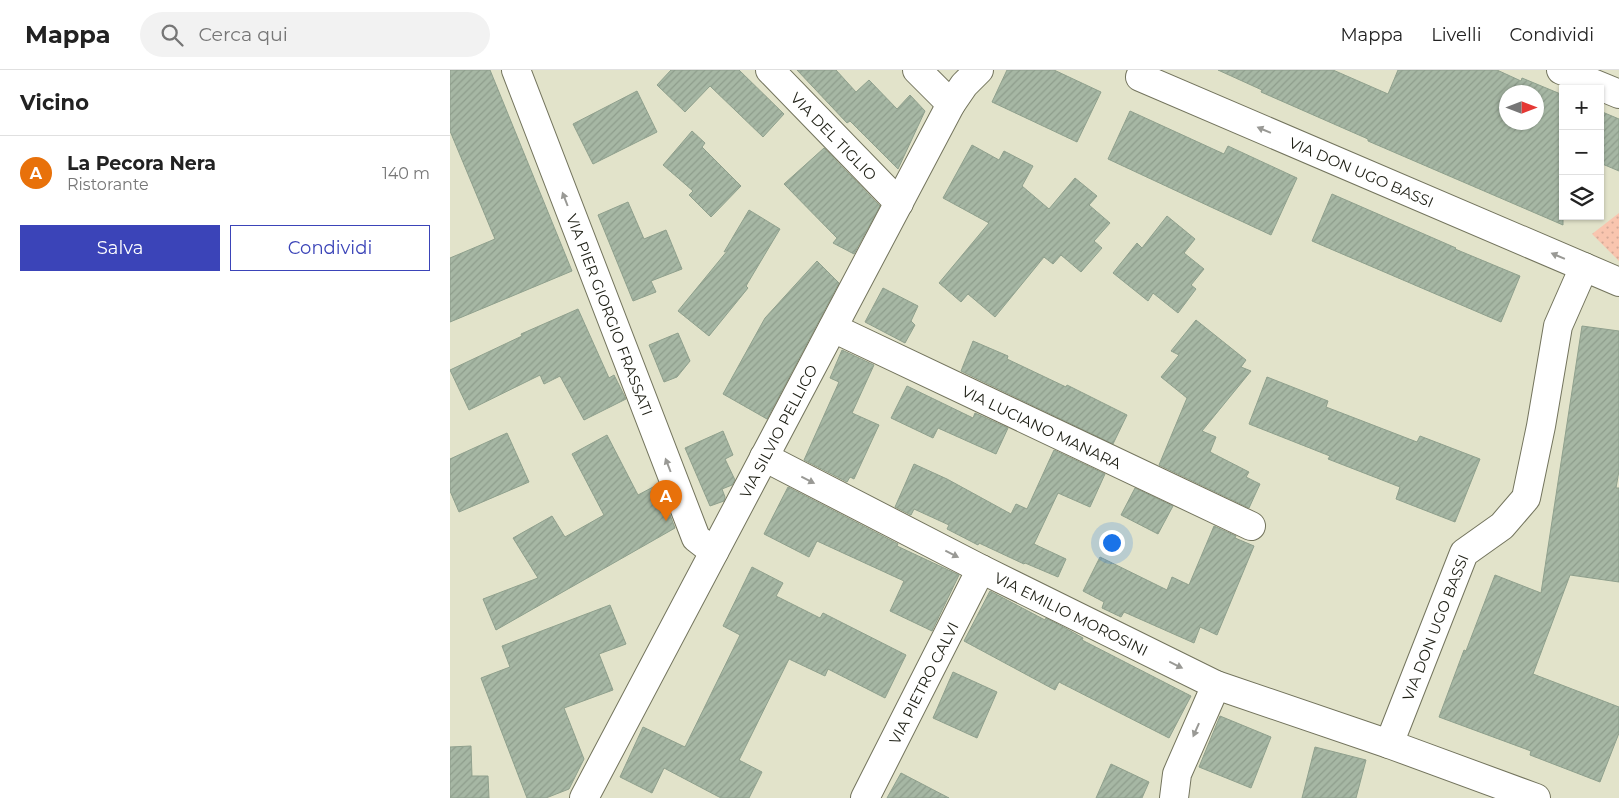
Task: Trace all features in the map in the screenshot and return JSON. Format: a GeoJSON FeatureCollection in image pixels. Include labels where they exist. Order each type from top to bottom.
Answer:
{"type":"FeatureCollection","features":[{"type":"Feature","properties":{"kind":"street","name":"VIA PIER GIORGIO FRASSATI"},"geometry":{"type":"LineString","coordinates":[[516,70],[696,538],[714,552]]}},
{"type":"Feature","properties":{"kind":"street","name":"VIA DEL TIGLIO"},"geometry":{"type":"LineString","coordinates":[[770,70],[899,203]]}},
{"type":"Feature","properties":{"kind":"street"},"geometry":{"type":"LineString","coordinates":[[917,70],[951,104]]}},
{"type":"Feature","properties":{"kind":"street","name":"VIA SILVIO PELLICO"},"geometry":{"type":"LineString","coordinates":[[584,798],[951,104],[964,85],[979,70]]}},
{"type":"Feature","properties":{"kind":"street"},"geometry":{"type":"LineString","coordinates":[[1561,70],[1619,94]]}},
{"type":"Feature","properties":{"kind":"street","name":"VIA DON UGO BASSI"},"geometry":{"type":"LineString","coordinates":[[1135,72],[1619,282]]}},
{"type":"Feature","properties":{"kind":"street","name":"VIA DON UGO BASSI"},"geometry":{"type":"LineString","coordinates":[[1389,744],[1464,553],[1502,526],[1526,498],[1541,426],[1558,326],[1584,267]]}},
{"type":"Feature","properties":{"kind":"street","name":"VIA LUCIANO MANARA"},"geometry":{"type":"LineString","coordinates":[[833,328],[1252,526]]}},
{"type":"Feature","properties":{"kind":"street","name":"VIA EMILIO MOROSINI"},"geometry":{"type":"LineString","coordinates":[[764,457],[1216,685],[1389,744]]}},
{"type":"Feature","properties":{"kind":"street","name":"VIA PIETRO CALVI"},"geometry":{"type":"LineString","coordinates":[[865,798],[981,568]]}},
{"type":"Feature","properties":{"kind":"street"},"geometry":{"type":"LineString","coordinates":[[1174,798],[1176,774],[1216,685]]}},
{"type":"Feature","properties":{"kind":"street"},"geometry":{"type":"LineString","coordinates":[[1389,744],[1536,798]]}},
{"type":"Feature","properties":{"kind":"shaded area"},"geometry":{"type":"Polygon","coordinates":[[[1619,213],[1619,261],[1592,234],[1619,213]]]}},
{"type":"Feature","properties":{"kind":"building"},"geometry":{"type":"Polygon","coordinates":[[[450,70],[490,70],[572,271],[450,322],[450,258],[495,239],[450,131],[450,70]]]}},
{"type":"Feature","properties":{"kind":"building"},"geometry":{"type":"Polygon","coordinates":[[[671,70],[739,70],[784,114],[763,137],[710,86],[685,112],[657,85],[671,70]]]}},
{"type":"Feature","properties":{"kind":"building"},"geometry":{"type":"Polygon","coordinates":[[[797,70],[836,70],[856,92],[869,80],[897,109],[910,95],[925,111],[898,169],[850,121],[847,123],[797,70]]]}},
{"type":"Feature","properties":{"kind":"building"},"geometry":{"type":"Polygon","coordinates":[[[1007,70],[1054,70],[1101,92],[1077,142],[992,102],[1007,70]]]}},
{"type":"Feature","properties":{"kind":"building"},"geometry":{"type":"Polygon","coordinates":[[[1218,70],[1333,70],[1388,94],[1398,70],[1497,70],[1521,81],[1522,78],[1539,85],[1499,85],[1499,130],[1544,130],[1544,87],[1559,93],[1559,220],[1563,220],[1563,225],[1368,141],[1368,139],[1261,92],[1262,90],[1218,70]]]}},
{"type":"Feature","properties":{"kind":"building"},"geometry":{"type":"Polygon","coordinates":[[[637,91],[657,132],[593,164],[573,124],[637,91]]]}},
{"type":"Feature","properties":{"kind":"building"},"geometry":{"type":"Polygon","coordinates":[[[1130,111],[1224,154],[1228,146],[1297,178],[1271,235],[1108,159],[1130,111]]]}},
{"type":"Feature","properties":{"kind":"building"},"geometry":{"type":"Polygon","coordinates":[[[1604,113],[1619,119],[1619,171],[1604,165],[1604,113]]]}},
{"type":"Feature","properties":{"kind":"building"},"geometry":{"type":"Polygon","coordinates":[[[692,131],[705,143],[702,147],[741,186],[711,217],[689,195],[693,191],[663,165],[692,131]]]}},
{"type":"Feature","properties":{"kind":"building"},"geometry":{"type":"Polygon","coordinates":[[[972,145],[999,160],[1004,151],[1033,166],[1022,186],[1049,209],[1075,178],[1097,196],[1089,205],[1110,223],[1094,241],[1102,248],[1081,272],[1061,255],[1053,264],[1044,257],[995,317],[968,294],[961,302],[939,283],[989,223],[943,198],[972,145]]]}},
{"type":"Feature","properties":{"kind":"building"},"geometry":{"type":"Polygon","coordinates":[[[824,148],[880,206],[854,254],[833,243],[837,238],[784,184],[824,148]]]}},
{"type":"Feature","properties":{"kind":"building"},"geometry":{"type":"Polygon","coordinates":[[[1332,194],[1520,276],[1501,322],[1312,241],[1332,194]]]}},
{"type":"Feature","properties":{"kind":"building"},"geometry":{"type":"Polygon","coordinates":[[[628,202],[644,239],[666,230],[682,269],[651,281],[656,292],[633,301],[598,215],[628,202]]]}},
{"type":"Feature","properties":{"kind":"building"},"geometry":{"type":"Polygon","coordinates":[[[749,210],[780,229],[746,286],[748,288],[709,336],[678,311],[728,250],[724,252],[749,210]]]}},
{"type":"Feature","properties":{"kind":"building"},"geometry":{"type":"Polygon","coordinates":[[[1167,216],[1195,239],[1184,253],[1204,269],[1191,285],[1196,289],[1178,313],[1153,293],[1148,301],[1113,273],[1137,243],[1142,248],[1167,216]]]}},
{"type":"Feature","properties":{"kind":"building"},"geometry":{"type":"Polygon","coordinates":[[[817,261],[839,283],[767,419],[723,394],[765,318],[817,261]]]}},
{"type":"Feature","properties":{"kind":"building"},"geometry":{"type":"Polygon","coordinates":[[[883,288],[918,306],[911,321],[915,325],[905,343],[865,322],[883,288]]]}},
{"type":"Feature","properties":{"kind":"building"},"geometry":{"type":"Polygon","coordinates":[[[578,309],[609,378],[614,375],[626,399],[584,420],[560,376],[544,384],[540,375],[469,410],[450,370],[522,336],[521,334],[578,309]]]}},
{"type":"Feature","properties":{"kind":"building"},"geometry":{"type":"Polygon","coordinates":[[[1196,320],[1246,360],[1241,367],[1251,371],[1202,431],[1216,437],[1210,452],[1249,472],[1246,477],[1260,484],[1249,508],[1159,465],[1187,398],[1161,377],[1179,355],[1171,351],[1196,320]]]}},
{"type":"Feature","properties":{"kind":"building"},"geometry":{"type":"Polygon","coordinates":[[[1582,326],[1619,331],[1619,471],[1616,488],[1619,488],[1619,582],[1570,575],[1533,674],[1619,707],[1619,733],[1600,782],[1530,755],[1531,751],[1439,717],[1495,575],[1541,593],[1582,326]]]}},
{"type":"Feature","properties":{"kind":"building"},"geometry":{"type":"Polygon","coordinates":[[[678,333],[690,361],[677,377],[664,382],[649,345],[678,333]]]}},
{"type":"Feature","properties":{"kind":"building"},"geometry":{"type":"Polygon","coordinates":[[[973,341],[1008,356],[1007,359],[1066,387],[1067,385],[1127,415],[1113,444],[961,371],[973,341]]]}},
{"type":"Feature","properties":{"kind":"building"},"geometry":{"type":"Polygon","coordinates":[[[842,350],[874,365],[852,413],[879,425],[854,479],[850,477],[847,482],[804,460],[839,382],[830,378],[842,350]]]}},
{"type":"Feature","properties":{"kind":"building"},"geometry":{"type":"Polygon","coordinates":[[[1267,377],[1328,401],[1326,407],[1417,442],[1420,436],[1480,459],[1455,522],[1396,499],[1400,487],[1328,459],[1330,456],[1249,424],[1267,377]]]}},
{"type":"Feature","properties":{"kind":"building"},"geometry":{"type":"Polygon","coordinates":[[[907,386],[973,418],[975,413],[1008,428],[996,454],[938,428],[933,438],[891,418],[907,386]]]}},
{"type":"Feature","properties":{"kind":"building"},"geometry":{"type":"Polygon","coordinates":[[[723,431],[733,455],[725,459],[735,480],[732,485],[722,489],[725,497],[724,501],[710,506],[685,448],[723,431]]]}},
{"type":"Feature","properties":{"kind":"building"},"geometry":{"type":"Polygon","coordinates":[[[507,433],[529,482],[459,512],[450,491],[450,459],[507,433]]]}},
{"type":"Feature","properties":{"kind":"building"},"geometry":{"type":"Polygon","coordinates":[[[607,435],[638,495],[655,486],[667,507],[675,528],[496,630],[483,599],[538,578],[513,538],[552,516],[565,537],[604,515],[572,454],[607,435]]]}},
{"type":"Feature","properties":{"kind":"building"},"geometry":{"type":"Polygon","coordinates":[[[1054,450],[1105,474],[1090,507],[1058,493],[1034,544],[1066,559],[1058,577],[979,543],[978,545],[947,529],[949,525],[914,509],[911,515],[895,507],[914,464],[947,479],[1011,514],[1016,504],[1027,509],[1054,450]]]}},
{"type":"Feature","properties":{"kind":"building"},"geometry":{"type":"Polygon","coordinates":[[[788,487],[898,544],[897,546],[959,575],[932,631],[890,611],[904,581],[817,541],[809,557],[764,534],[788,487]]]}},
{"type":"Feature","properties":{"kind":"building"},"geometry":{"type":"Polygon","coordinates":[[[1135,488],[1173,506],[1158,534],[1121,515],[1135,488]]]}},
{"type":"Feature","properties":{"kind":"building"},"geometry":{"type":"Polygon","coordinates":[[[1214,526],[1254,546],[1217,635],[1200,627],[1194,643],[1124,612],[1121,617],[1102,608],[1104,602],[1083,591],[1100,557],[1167,590],[1172,577],[1189,585],[1214,526]]]}},
{"type":"Feature","properties":{"kind":"building"},"geometry":{"type":"Polygon","coordinates":[[[752,567],[783,583],[776,596],[820,618],[823,613],[906,655],[885,698],[828,669],[825,676],[789,659],[739,760],[762,772],[749,798],[721,798],[664,768],[652,793],[620,777],[643,727],[685,747],[740,635],[723,626],[752,567]]]}},
{"type":"Feature","properties":{"kind":"building"},"geometry":{"type":"Polygon","coordinates":[[[990,591],[1045,620],[1046,618],[1083,638],[1082,640],[1191,696],[1169,738],[1059,682],[1055,690],[964,641],[990,591]]]}},
{"type":"Feature","properties":{"kind":"building"},"geometry":{"type":"Polygon","coordinates":[[[610,605],[626,644],[599,654],[613,690],[564,708],[584,759],[569,789],[546,798],[527,798],[481,678],[510,667],[502,646],[610,605]]]}},
{"type":"Feature","properties":{"kind":"building"},"geometry":{"type":"Polygon","coordinates":[[[953,672],[997,692],[977,738],[933,718],[953,672]]]}},
{"type":"Feature","properties":{"kind":"building"},"geometry":{"type":"Polygon","coordinates":[[[1220,716],[1271,737],[1251,788],[1199,767],[1220,716]]]}},
{"type":"Feature","properties":{"kind":"building"},"geometry":{"type":"Polygon","coordinates":[[[471,746],[472,776],[488,776],[489,798],[450,798],[450,747],[471,746]]]}},
{"type":"Feature","properties":{"kind":"building"},"geometry":{"type":"Polygon","coordinates":[[[1315,747],[1366,760],[1356,798],[1302,798],[1315,747]]]}},
{"type":"Feature","properties":{"kind":"building"},"geometry":{"type":"Polygon","coordinates":[[[1111,764],[1149,782],[1142,798],[1096,798],[1111,764]]]}},
{"type":"Feature","properties":{"kind":"building"},"geometry":{"type":"Polygon","coordinates":[[[901,773],[949,798],[887,798],[901,773]]]}},
{"type":"Feature","properties":{"kind":"place","name":"La Pecora Nera"},"geometry":{"type":"Point","coordinates":[666,521]}}]}
